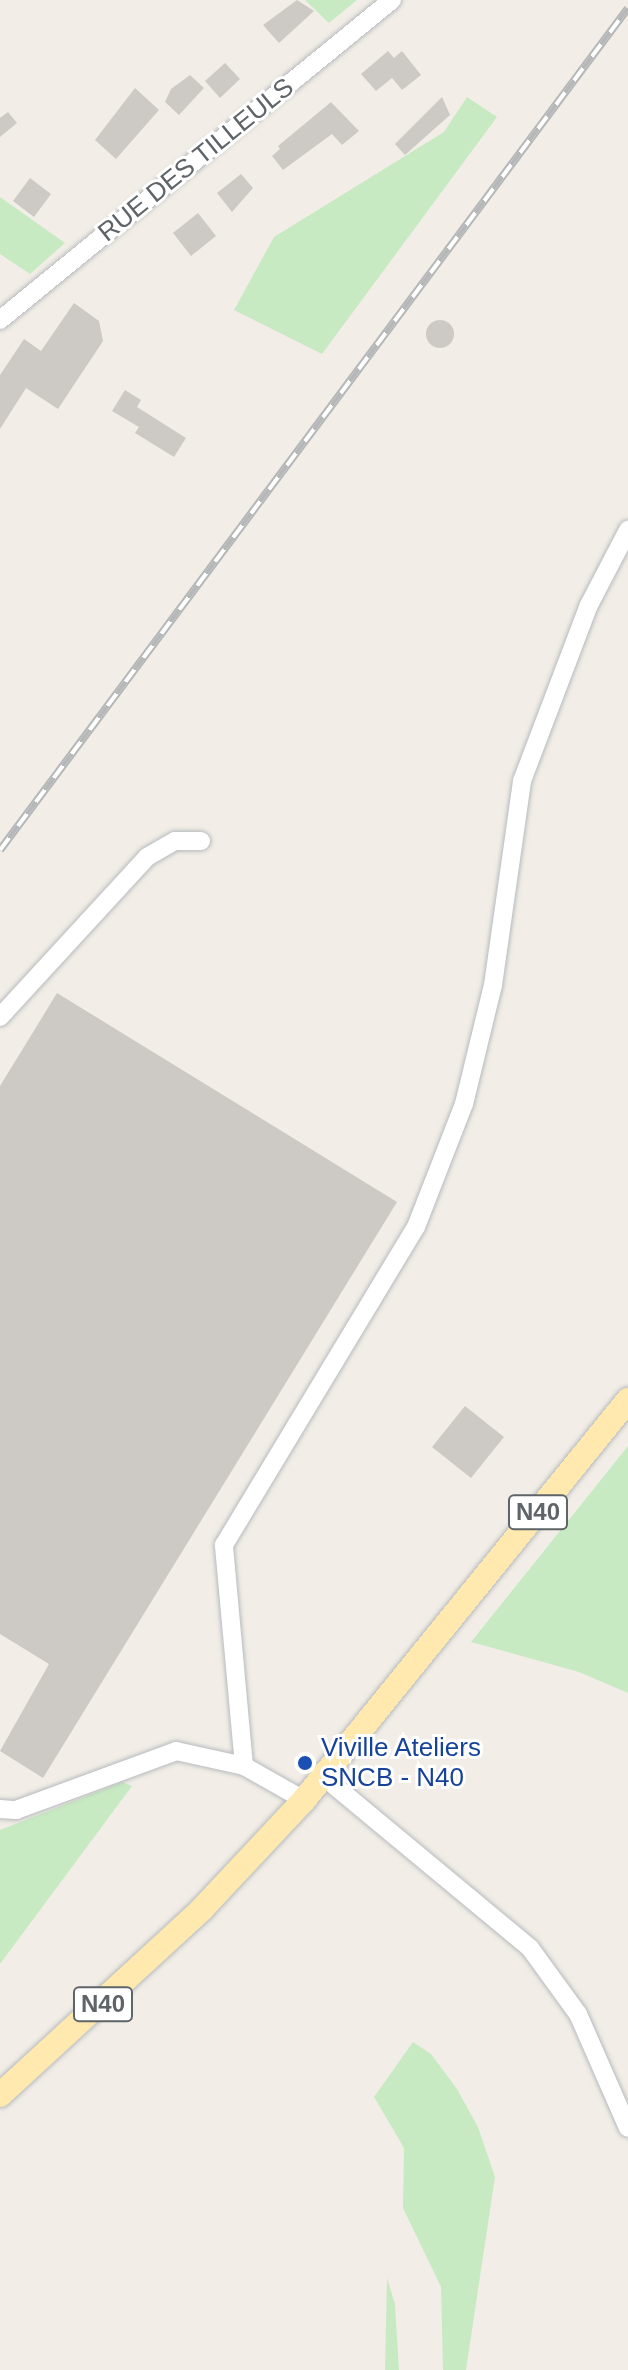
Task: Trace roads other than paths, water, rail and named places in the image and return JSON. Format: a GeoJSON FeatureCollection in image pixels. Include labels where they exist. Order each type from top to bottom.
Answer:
{"type":"FeatureCollection","features":[{"type":"Feature","properties":{"kind":"main road","name":"N40"},"geometry":{"type":"LineString","coordinates":[[0,2095],[202,1909],[304,1800],[628,1400]]}},
{"type":"Feature","properties":{"kind":"street","name":"RUE DES TILLEULS"},"geometry":{"type":"LineString","coordinates":[[0,320],[392,0]]}},
{"type":"Feature","properties":{"kind":"street"},"geometry":{"type":"LineString","coordinates":[[244,1766],[224,1545],[416,1227],[464,1104],[493,985],[522,781],[589,605],[628,530]]}},
{"type":"Feature","properties":{"kind":"street"},"geometry":{"type":"LineString","coordinates":[[0,1017],[40,968],[147,857],[175,841],[201,841]]}},
{"type":"Feature","properties":{"kind":"street"},"geometry":{"type":"LineString","coordinates":[[0,1809],[16,1810],[176,1751],[244,1766],[304,1800]]}},
{"type":"Feature","properties":{"kind":"street"},"geometry":{"type":"LineString","coordinates":[[324,1777],[530,1948],[578,2014],[628,2128]]}},
{"type":"Feature","properties":{"kind":"railway"},"geometry":{"type":"LineString","coordinates":[[0,850],[628,8]]}},
{"type":"Feature","properties":{"kind":"place","name":"Viville Ateliers SNCB - N40"},"geometry":{"type":"Point","coordinates":[305,1763]}}]}
